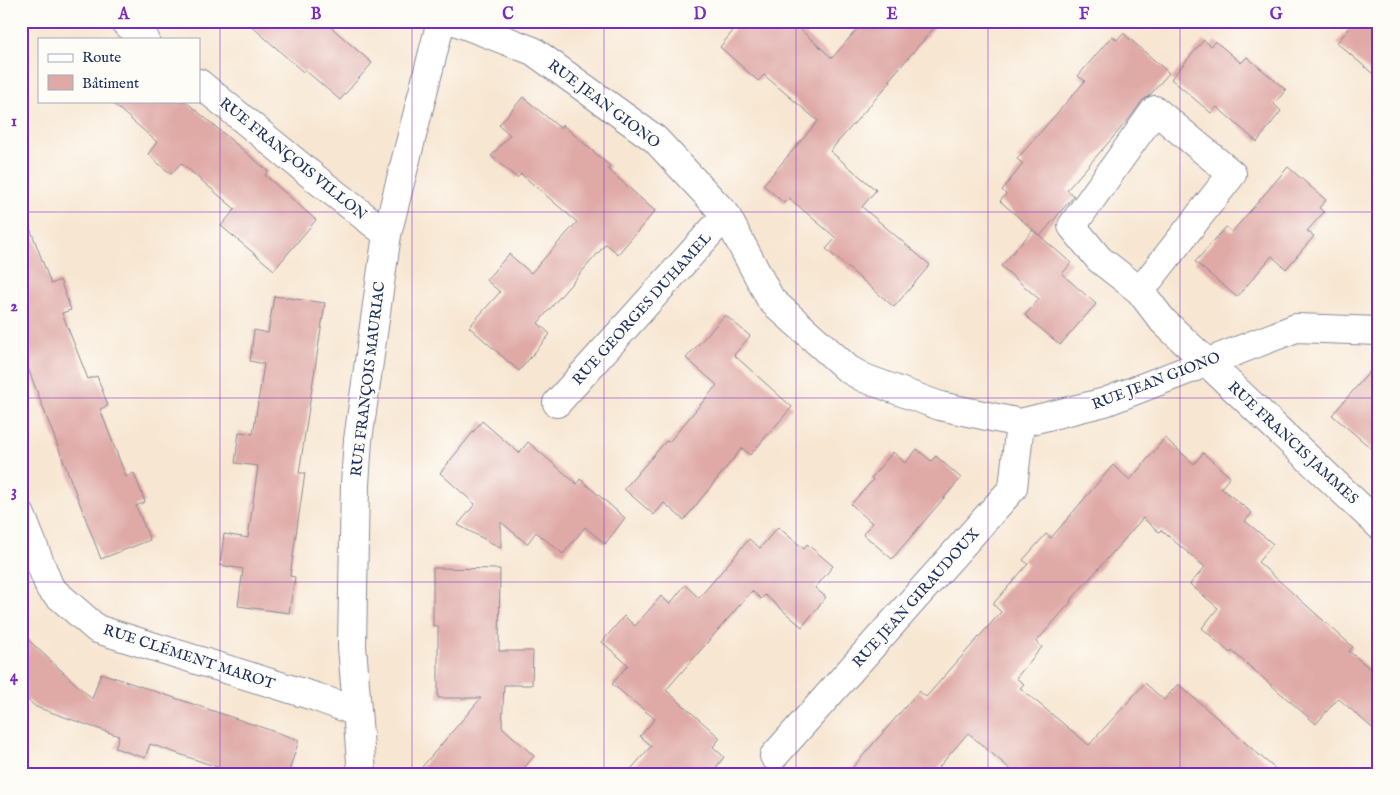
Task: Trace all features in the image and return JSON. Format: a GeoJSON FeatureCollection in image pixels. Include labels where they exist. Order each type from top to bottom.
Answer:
{"type":"FeatureCollection","features":[{"type":"Feature","properties":{"kind":"street"},"geometry":{"type":"LineString","coordinates":[[124,21],[144,38]]}},
{"type":"Feature","properties":{"kind":"street","name":"RUE FRANÇOIS MAURIAC"},"geometry":{"type":"LineString","coordinates":[[362,774],[352,646],[358,440],[387,234],[441,21]]}},
{"type":"Feature","properties":{"kind":"street","name":"RUE JEAN GIONO"},"geometry":{"type":"LineString","coordinates":[[455,21],[533,51],[655,139],[726,215],[771,300],[848,370],[864,378],[940,406],[1020,423],[1106,402],[1296,328],[1379,331]]}},
{"type":"Feature","properties":{"kind":"street","name":"RUE FRANÇOIS VILLON"},"geometry":{"type":"LineString","coordinates":[[200,84],[387,234]]}},
{"type":"Feature","properties":{"kind":"street","name":"RUE FRANCIS JAMMES"},"geometry":{"type":"LineString","coordinates":[[1140,291],[1232,174],[1155,110],[1072,226],[1099,259],[1140,291],[1163,321],[1379,525]]}},
{"type":"Feature","properties":{"kind":"street","name":"RUE GEORGES DUHAMEL"},"geometry":{"type":"LineString","coordinates":[[557,403],[726,215]]}},
{"type":"Feature","properties":{"kind":"street","name":"RUE JEAN GIRAUDOUX"},"geometry":{"type":"LineString","coordinates":[[774,756],[1013,488],[1020,423]]}},
{"type":"Feature","properties":{"kind":"street","name":"RUE CLÉMENT MAROT"},"geometry":{"type":"LineString","coordinates":[[21,515],[50,588],[98,628],[316,697],[356,712]]}},
{"type":"Feature","properties":{"kind":"building"},"geometry":{"type":"Polygon","coordinates":[[[246,21],[324,21],[372,63],[340,100],[305,70],[303,72],[246,21]]]}},
{"type":"Feature","properties":{"kind":"building"},"geometry":{"type":"Polygon","coordinates":[[[741,21],[791,21],[832,58],[864,21],[940,21],[830,151],[876,190],[862,207],[930,265],[894,307],[826,249],[836,238],[789,198],[784,203],[763,185],[818,121],[764,75],[758,81],[720,47],[741,21]]]}},
{"type":"Feature","properties":{"kind":"building"},"geometry":{"type":"Polygon","coordinates":[[[1355,21],[1379,21],[1379,79],[1337,43],[1355,21]]]}},
{"type":"Feature","properties":{"kind":"building"},"geometry":{"type":"Polygon","coordinates":[[[1123,33],[1169,73],[1150,95],[1142,101],[1129,119],[1067,190],[1074,196],[1040,236],[1000,201],[1006,194],[1002,190],[1023,164],[1017,159],[1085,81],[1078,76],[1112,36],[1117,40],[1123,33]]]}},
{"type":"Feature","properties":{"kind":"building"},"geometry":{"type":"Polygon","coordinates":[[[1204,40],[1211,46],[1215,41],[1241,63],[1247,57],[1286,90],[1274,104],[1281,111],[1257,142],[1217,107],[1211,113],[1171,79],[1204,40]]]}},
{"type":"Feature","properties":{"kind":"building"},"geometry":{"type":"Polygon","coordinates":[[[523,97],[560,128],[563,125],[610,166],[608,169],[655,211],[618,254],[606,244],[559,298],[538,323],[550,334],[519,371],[469,327],[500,292],[486,280],[509,254],[531,273],[577,222],[521,174],[517,178],[491,156],[510,135],[499,125],[523,97]]]}},
{"type":"Feature","properties":{"kind":"building"},"geometry":{"type":"Polygon","coordinates":[[[111,102],[186,102],[268,171],[265,175],[316,220],[274,270],[221,226],[235,209],[181,163],[171,174],[148,154],[157,142],[111,102]]]}},
{"type":"Feature","properties":{"kind":"building"},"geometry":{"type":"Polygon","coordinates":[[[1288,167],[1326,200],[1319,208],[1324,212],[1307,231],[1314,236],[1286,269],[1272,256],[1237,297],[1195,262],[1226,227],[1232,232],[1288,167]]]}},
{"type":"Feature","properties":{"kind":"building"},"geometry":{"type":"Polygon","coordinates":[[[21,212],[24,212],[51,284],[60,280],[71,310],[62,313],[88,379],[97,376],[108,406],[100,409],[126,477],[134,473],[145,502],[136,506],[150,540],[101,559],[21,350],[21,212]]]}},
{"type":"Feature","properties":{"kind":"building"},"geometry":{"type":"Polygon","coordinates":[[[1033,230],[1071,263],[1062,274],[1096,304],[1060,345],[1025,315],[1039,299],[1001,266],[1033,230]]]}},
{"type":"Feature","properties":{"kind":"building"},"geometry":{"type":"Polygon","coordinates":[[[274,296],[325,303],[299,473],[305,473],[290,576],[295,577],[289,613],[238,606],[243,569],[220,565],[224,534],[248,538],[258,466],[235,463],[239,432],[253,434],[264,364],[250,361],[254,330],[268,333],[274,296]]]}},
{"type":"Feature","properties":{"kind":"building"},"geometry":{"type":"Polygon","coordinates":[[[725,315],[750,336],[734,355],[792,407],[750,455],[742,448],[684,520],[664,503],[654,515],[624,489],[666,441],[669,442],[717,385],[686,358],[725,315]]]}},
{"type":"Feature","properties":{"kind":"building"},"geometry":{"type":"Polygon","coordinates":[[[1379,361],[1379,455],[1332,415],[1379,361]]]}},
{"type":"Feature","properties":{"kind":"building"},"geometry":{"type":"Polygon","coordinates":[[[482,421],[519,453],[528,442],[577,484],[580,479],[625,518],[605,544],[585,527],[563,554],[536,532],[527,544],[501,522],[501,548],[458,525],[475,504],[440,473],[482,421]]]}},
{"type":"Feature","properties":{"kind":"building"},"geometry":{"type":"Polygon","coordinates":[[[1165,438],[1194,464],[1203,453],[1230,477],[1221,488],[1252,513],[1245,521],[1273,544],[1258,562],[1353,647],[1349,651],[1379,676],[1379,734],[1338,698],[1316,724],[1232,651],[1230,653],[1202,628],[1218,608],[1190,584],[1205,567],[1161,530],[1159,532],[1143,518],[1036,642],[1042,647],[1016,678],[1024,684],[1020,688],[1089,745],[1145,683],[1164,700],[1178,684],[1281,774],[1016,774],[968,733],[933,774],[847,774],[919,691],[926,697],[1001,612],[993,604],[1028,564],[1023,560],[1046,534],[1051,538],[1113,465],[1130,480],[1165,438]]]}},
{"type":"Feature","properties":{"kind":"building"},"geometry":{"type":"Polygon","coordinates":[[[917,449],[931,461],[936,456],[961,478],[892,559],[863,534],[872,523],[851,504],[873,480],[871,478],[893,452],[905,463],[917,449]]]}},
{"type":"Feature","properties":{"kind":"building"},"geometry":{"type":"Polygon","coordinates":[[[778,527],[804,549],[807,544],[833,566],[815,588],[826,597],[802,627],[765,595],[761,599],[752,591],[666,690],[720,738],[713,747],[724,757],[711,774],[627,774],[651,746],[640,736],[655,719],[612,684],[628,665],[602,642],[624,616],[635,626],[661,596],[670,604],[685,585],[699,598],[749,539],[760,548],[778,527]]]}},
{"type":"Feature","properties":{"kind":"building"},"geometry":{"type":"Polygon","coordinates":[[[433,568],[500,569],[499,651],[533,651],[532,685],[504,685],[502,727],[534,756],[519,774],[416,774],[481,698],[438,698],[438,626],[433,626],[433,568]]]}},
{"type":"Feature","properties":{"kind":"building"},"geometry":{"type":"Polygon","coordinates":[[[21,633],[92,699],[101,673],[299,740],[288,774],[215,774],[217,767],[150,744],[145,758],[115,748],[119,736],[36,707],[21,694],[21,633]]]}}]}
